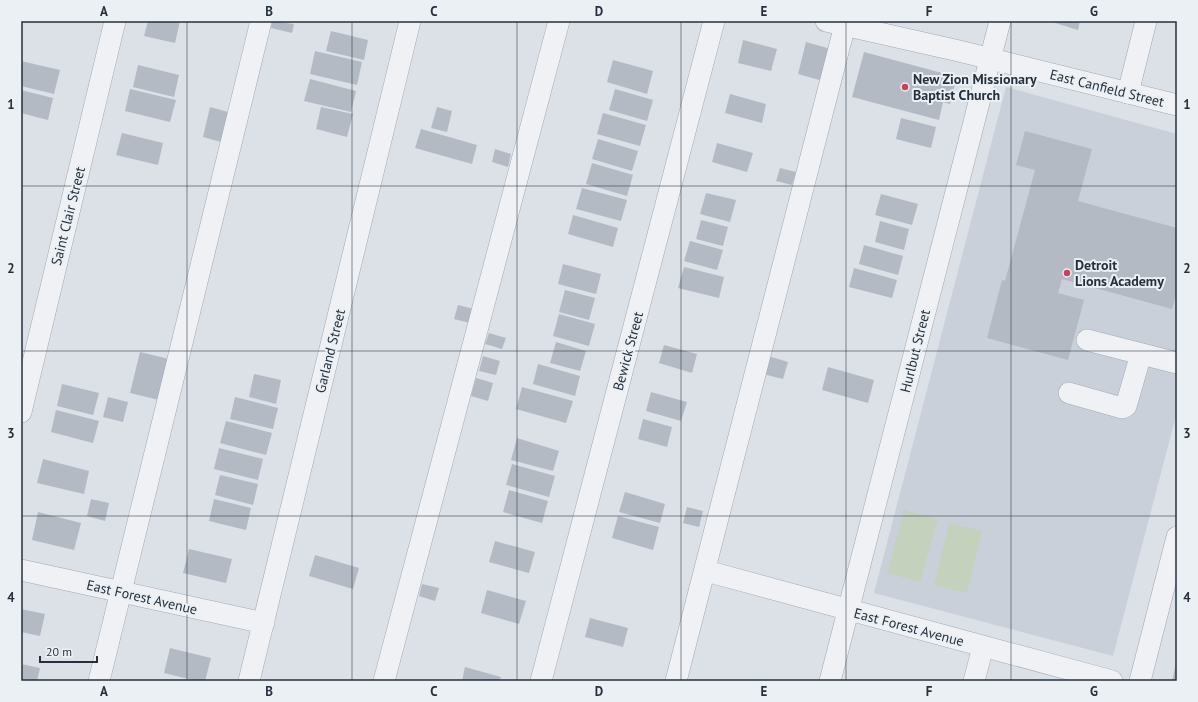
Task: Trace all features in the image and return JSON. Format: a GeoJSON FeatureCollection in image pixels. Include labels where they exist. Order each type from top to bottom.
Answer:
{"type":"FeatureCollection","features":[{"type":"Feature","properties":{"kind":"street","name":"Saint Clair Street"},"geometry":{"type":"LineString","coordinates":[[21,412],[115,21]]}},
{"type":"Feature","properties":{"kind":"street"},"geometry":{"type":"LineString","coordinates":[[98,681],[261,21]]}},
{"type":"Feature","properties":{"kind":"street","name":"Garland Street"},"geometry":{"type":"LineString","coordinates":[[249,681],[410,21]]}},
{"type":"Feature","properties":{"kind":"street"},"geometry":{"type":"LineString","coordinates":[[384,681],[559,21]]}},
{"type":"Feature","properties":{"kind":"street","name":"Bewick Street"},"geometry":{"type":"LineString","coordinates":[[541,681],[714,21]]}},
{"type":"Feature","properties":{"kind":"street","name":"Hurlbut Street"},"geometry":{"type":"LineString","coordinates":[[830,681],[1000,21]]}},
{"type":"Feature","properties":{"kind":"street"},"geometry":{"type":"LineString","coordinates":[[1128,93],[1146,21]]}},
{"type":"Feature","properties":{"kind":"street"},"geometry":{"type":"LineString","coordinates":[[676,681],[706,571],[839,22]]}},
{"type":"Feature","properties":{"kind":"street","name":"East Canfield Street"},"geometry":{"type":"LineString","coordinates":[[839,22],[1177,105]]}},
{"type":"Feature","properties":{"kind":"street"},"geometry":{"type":"LineString","coordinates":[[1087,340],[1177,363]]}},
{"type":"Feature","properties":{"kind":"street"},"geometry":{"type":"LineString","coordinates":[[1069,393],[1122,408],[1126,406],[1141,354]]}},
{"type":"Feature","properties":{"kind":"street"},"geometry":{"type":"LineString","coordinates":[[1140,681],[1177,536]]}},
{"type":"Feature","properties":{"kind":"street","name":"East Forest Avenue"},"geometry":{"type":"LineString","coordinates":[[21,570],[264,624]]}},
{"type":"Feature","properties":{"kind":"street","name":"East Forest Avenue"},"geometry":{"type":"LineString","coordinates":[[706,571],[848,611],[1112,681]]}},
{"type":"Feature","properties":{"kind":"street"},"geometry":{"type":"LineString","coordinates":[[974,681],[983,647]]}},
{"type":"Feature","properties":{"kind":"shaded area","name":"Detroit Lions Academy"},"geometry":{"type":"Polygon","coordinates":[[[1006,87],[1177,134],[1177,412],[1113,656],[874,593],[1006,87]]]}},
{"type":"Feature","properties":{"kind":"green space"},"geometry":{"type":"Polygon","coordinates":[[[904,510],[938,519],[920,582],[887,573],[904,510]]]}},
{"type":"Feature","properties":{"kind":"green space"},"geometry":{"type":"Polygon","coordinates":[[[949,523],[982,531],[967,593],[934,585],[949,523]]]}},
{"type":"Feature","properties":{"kind":"building"},"geometry":{"type":"Polygon","coordinates":[[[148,21],[180,21],[175,43],[144,36],[148,21]]]}},
{"type":"Feature","properties":{"kind":"building"},"geometry":{"type":"Polygon","coordinates":[[[272,21],[294,24],[292,33],[271,28],[272,21]]]}},
{"type":"Feature","properties":{"kind":"building"},"geometry":{"type":"Polygon","coordinates":[[[1049,21],[1080,21],[1078,30],[1049,21]]]}},
{"type":"Feature","properties":{"kind":"building"},"geometry":{"type":"Polygon","coordinates":[[[331,31],[368,40],[364,60],[326,51],[331,31]]]}},
{"type":"Feature","properties":{"kind":"building"},"geometry":{"type":"Polygon","coordinates":[[[743,40],[777,49],[771,71],[738,63],[743,40]]]}},
{"type":"Feature","properties":{"kind":"building"},"geometry":{"type":"Polygon","coordinates":[[[806,42],[831,49],[823,81],[798,74],[806,42]]]}},
{"type":"Feature","properties":{"kind":"building"},"geometry":{"type":"Polygon","coordinates":[[[315,51],[362,62],[357,85],[310,74],[315,51]]]}},
{"type":"Feature","properties":{"kind":"building","name":"New Zion Missionary Baptist Church"},"geometry":{"type":"Polygon","coordinates":[[[864,52],[957,77],[950,104],[943,102],[939,120],[852,97],[864,52]]]}},
{"type":"Feature","properties":{"kind":"building"},"geometry":{"type":"Polygon","coordinates":[[[613,60],[653,71],[647,94],[607,82],[613,60]]]}},
{"type":"Feature","properties":{"kind":"building"},"geometry":{"type":"Polygon","coordinates":[[[21,61],[60,70],[54,94],[21,86],[21,61]]]}},
{"type":"Feature","properties":{"kind":"building"},"geometry":{"type":"Polygon","coordinates":[[[138,65],[179,75],[174,97],[133,87],[138,65]]]}},
{"type":"Feature","properties":{"kind":"building"},"geometry":{"type":"Polygon","coordinates":[[[310,79],[356,91],[351,112],[304,101],[310,79]]]}},
{"type":"Feature","properties":{"kind":"building"},"geometry":{"type":"Polygon","coordinates":[[[130,89],[176,100],[170,122],[125,111],[130,89]]]}},
{"type":"Feature","properties":{"kind":"building"},"geometry":{"type":"Polygon","coordinates":[[[615,89],[653,100],[647,121],[609,110],[615,89]]]}},
{"type":"Feature","properties":{"kind":"building"},"geometry":{"type":"Polygon","coordinates":[[[21,90],[53,98],[48,120],[21,113],[21,90]]]}},
{"type":"Feature","properties":{"kind":"building"},"geometry":{"type":"Polygon","coordinates":[[[730,94],[766,104],[762,123],[725,113],[730,94]]]}},
{"type":"Feature","properties":{"kind":"building"},"geometry":{"type":"Polygon","coordinates":[[[210,107],[228,112],[221,142],[203,137],[210,107]]]}},
{"type":"Feature","properties":{"kind":"building"},"geometry":{"type":"Polygon","coordinates":[[[321,107],[353,114],[347,137],[316,129],[321,107]]]}},
{"type":"Feature","properties":{"kind":"building"},"geometry":{"type":"Polygon","coordinates":[[[437,107],[452,111],[447,132],[431,128],[437,107]]]}},
{"type":"Feature","properties":{"kind":"building"},"geometry":{"type":"Polygon","coordinates":[[[603,113],[646,125],[640,146],[597,134],[603,113]]]}},
{"type":"Feature","properties":{"kind":"building"},"geometry":{"type":"Polygon","coordinates":[[[901,118],[936,127],[931,148],[896,139],[901,118]]]}},
{"type":"Feature","properties":{"kind":"building"},"geometry":{"type":"Polygon","coordinates":[[[421,129],[477,145],[472,164],[415,148],[421,129]]]}},
{"type":"Feature","properties":{"kind":"building"},"geometry":{"type":"Polygon","coordinates":[[[1025,131],[1092,149],[1078,201],[1177,228],[1177,292],[1172,309],[1062,279],[1058,293],[1084,300],[1068,360],[987,338],[1002,280],[1005,281],[1035,170],[1016,165],[1025,131]]]}},
{"type":"Feature","properties":{"kind":"building"},"geometry":{"type":"Polygon","coordinates":[[[122,133],[163,143],[158,165],[116,155],[122,133]]]}},
{"type":"Feature","properties":{"kind":"building"},"geometry":{"type":"Polygon","coordinates":[[[598,139],[638,151],[632,171],[592,159],[598,139]]]}},
{"type":"Feature","properties":{"kind":"building"},"geometry":{"type":"Polygon","coordinates":[[[717,143],[753,153],[747,172],[712,162],[717,143]]]}},
{"type":"Feature","properties":{"kind":"building"},"geometry":{"type":"Polygon","coordinates":[[[495,149],[511,154],[508,167],[492,162],[495,149]]]}},
{"type":"Feature","properties":{"kind":"building"},"geometry":{"type":"Polygon","coordinates":[[[592,163],[633,175],[627,196],[586,184],[592,163]]]}},
{"type":"Feature","properties":{"kind":"building"},"geometry":{"type":"Polygon","coordinates":[[[780,168],[796,172],[792,185],[776,181],[780,168]]]}},
{"type":"Feature","properties":{"kind":"building"},"geometry":{"type":"Polygon","coordinates":[[[582,188],[627,200],[621,221],[576,209],[582,188]]]}},
{"type":"Feature","properties":{"kind":"building"},"geometry":{"type":"Polygon","coordinates":[[[706,193],[736,200],[730,222],[700,214],[706,193]]]}},
{"type":"Feature","properties":{"kind":"building"},"geometry":{"type":"Polygon","coordinates":[[[881,194],[918,204],[912,225],[875,215],[881,194]]]}},
{"type":"Feature","properties":{"kind":"building"},"geometry":{"type":"Polygon","coordinates":[[[573,215],[618,228],[613,247],[568,234],[573,215]]]}},
{"type":"Feature","properties":{"kind":"building"},"geometry":{"type":"Polygon","coordinates":[[[701,220],[728,227],[723,246],[696,239],[701,220]]]}},
{"type":"Feature","properties":{"kind":"building"},"geometry":{"type":"Polygon","coordinates":[[[880,221],[909,229],[904,250],[875,242],[880,221]]]}},
{"type":"Feature","properties":{"kind":"building"},"geometry":{"type":"Polygon","coordinates":[[[690,241],[723,250],[717,270],[684,261],[690,241]]]}},
{"type":"Feature","properties":{"kind":"building"},"geometry":{"type":"Polygon","coordinates":[[[864,245],[903,256],[898,275],[859,264],[864,245]]]}},
{"type":"Feature","properties":{"kind":"building"},"geometry":{"type":"Polygon","coordinates":[[[563,264],[601,274],[596,294],[558,284],[563,264]]]}},
{"type":"Feature","properties":{"kind":"building"},"geometry":{"type":"Polygon","coordinates":[[[684,267],[724,277],[719,298],[678,288],[684,267]]]}},
{"type":"Feature","properties":{"kind":"building"},"geometry":{"type":"Polygon","coordinates":[[[854,268],[897,280],[892,298],[849,287],[854,268]]]}},
{"type":"Feature","properties":{"kind":"building"},"geometry":{"type":"Polygon","coordinates":[[[565,290],[595,298],[589,320],[559,312],[565,290]]]}},
{"type":"Feature","properties":{"kind":"building"},"geometry":{"type":"Polygon","coordinates":[[[458,305],[474,309],[470,323],[454,319],[458,305]]]}},
{"type":"Feature","properties":{"kind":"building"},"geometry":{"type":"Polygon","coordinates":[[[559,314],[595,324],[589,346],[553,336],[559,314]]]}},
{"type":"Feature","properties":{"kind":"building"},"geometry":{"type":"Polygon","coordinates":[[[489,333],[506,338],[502,349],[485,344],[489,333]]]}},
{"type":"Feature","properties":{"kind":"building"},"geometry":{"type":"Polygon","coordinates":[[[556,342],[586,351],[580,371],[550,363],[556,342]]]}},
{"type":"Feature","properties":{"kind":"building"},"geometry":{"type":"Polygon","coordinates":[[[664,345],[697,354],[692,373],[659,363],[664,345]]]}},
{"type":"Feature","properties":{"kind":"building"},"geometry":{"type":"Polygon","coordinates":[[[140,352],[169,359],[159,400],[130,393],[140,352]]]}},
{"type":"Feature","properties":{"kind":"building"},"geometry":{"type":"Polygon","coordinates":[[[483,356],[500,361],[496,375],[479,371],[483,356]]]}},
{"type":"Feature","properties":{"kind":"building"},"geometry":{"type":"Polygon","coordinates":[[[768,356],[788,362],[783,379],[763,374],[768,356]]]}},
{"type":"Feature","properties":{"kind":"building"},"geometry":{"type":"Polygon","coordinates":[[[538,364],[580,376],[575,396],[533,384],[538,364]]]}},
{"type":"Feature","properties":{"kind":"building"},"geometry":{"type":"Polygon","coordinates":[[[828,367],[874,380],[868,403],[822,390],[828,367]]]}},
{"type":"Feature","properties":{"kind":"building"},"geometry":{"type":"Polygon","coordinates":[[[254,374],[281,380],[276,404],[249,397],[254,374]]]}},
{"type":"Feature","properties":{"kind":"building"},"geometry":{"type":"Polygon","coordinates":[[[476,378],[493,383],[488,401],[471,396],[476,378]]]}},
{"type":"Feature","properties":{"kind":"building"},"geometry":{"type":"Polygon","coordinates":[[[62,384],[99,393],[93,415],[57,406],[62,384]]]}},
{"type":"Feature","properties":{"kind":"building"},"geometry":{"type":"Polygon","coordinates":[[[522,387],[573,401],[566,423],[516,409],[522,387]]]}},
{"type":"Feature","properties":{"kind":"building"},"geometry":{"type":"Polygon","coordinates":[[[651,392],[687,402],[681,421],[646,411],[651,392]]]}},
{"type":"Feature","properties":{"kind":"building"},"geometry":{"type":"Polygon","coordinates":[[[108,397],[128,402],[123,422],[103,417],[108,397]]]}},
{"type":"Feature","properties":{"kind":"building"},"geometry":{"type":"Polygon","coordinates":[[[235,397],[278,408],[273,429],[230,419],[235,397]]]}},
{"type":"Feature","properties":{"kind":"building"},"geometry":{"type":"Polygon","coordinates":[[[56,410],[99,421],[93,443],[51,432],[56,410]]]}},
{"type":"Feature","properties":{"kind":"building"},"geometry":{"type":"Polygon","coordinates":[[[643,419],[672,427],[667,447],[638,439],[643,419]]]}},
{"type":"Feature","properties":{"kind":"building"},"geometry":{"type":"Polygon","coordinates":[[[226,421],[272,433],[266,455],[220,443],[226,421]]]}},
{"type":"Feature","properties":{"kind":"building"},"geometry":{"type":"Polygon","coordinates":[[[517,438],[559,451],[553,471],[511,460],[517,438]]]}},
{"type":"Feature","properties":{"kind":"building"},"geometry":{"type":"Polygon","coordinates":[[[219,448],[263,459],[258,480],[214,469],[219,448]]]}},
{"type":"Feature","properties":{"kind":"building"},"geometry":{"type":"Polygon","coordinates":[[[43,459],[89,471],[84,494],[37,483],[43,459]]]}},
{"type":"Feature","properties":{"kind":"building"},"geometry":{"type":"Polygon","coordinates":[[[512,464],[555,476],[549,497],[506,485],[512,464]]]}},
{"type":"Feature","properties":{"kind":"building"},"geometry":{"type":"Polygon","coordinates":[[[220,475],[258,484],[253,505],[215,495],[220,475]]]}},
{"type":"Feature","properties":{"kind":"building"},"geometry":{"type":"Polygon","coordinates":[[[509,490],[548,501],[542,523],[503,512],[509,490]]]}},
{"type":"Feature","properties":{"kind":"building"},"geometry":{"type":"Polygon","coordinates":[[[625,492],[665,504],[660,523],[619,512],[625,492]]]}},
{"type":"Feature","properties":{"kind":"building"},"geometry":{"type":"Polygon","coordinates":[[[91,499],[109,503],[105,521],[87,516],[91,499]]]}},
{"type":"Feature","properties":{"kind":"building"},"geometry":{"type":"Polygon","coordinates":[[[214,499],[251,508],[246,530],[209,521],[214,499]]]}},
{"type":"Feature","properties":{"kind":"building"},"geometry":{"type":"Polygon","coordinates":[[[687,507],[703,511],[699,527],[683,523],[687,507]]]}},
{"type":"Feature","properties":{"kind":"building"},"geometry":{"type":"Polygon","coordinates":[[[38,512],[81,523],[74,550],[32,540],[38,512]]]}},
{"type":"Feature","properties":{"kind":"building"},"geometry":{"type":"Polygon","coordinates":[[[618,516],[659,527],[653,550],[612,538],[618,516]]]}},
{"type":"Feature","properties":{"kind":"building"},"geometry":{"type":"Polygon","coordinates":[[[495,541],[535,552],[529,573],[489,562],[495,541]]]}},
{"type":"Feature","properties":{"kind":"building"},"geometry":{"type":"Polygon","coordinates":[[[189,549],[232,559],[226,583],[183,573],[189,549]]]}},
{"type":"Feature","properties":{"kind":"building"},"geometry":{"type":"Polygon","coordinates":[[[315,555],[359,568],[353,589],[309,576],[315,555]]]}},
{"type":"Feature","properties":{"kind":"building"},"geometry":{"type":"Polygon","coordinates":[[[422,584],[439,588],[435,601],[419,596],[422,584]]]}},
{"type":"Feature","properties":{"kind":"building"},"geometry":{"type":"Polygon","coordinates":[[[487,590],[526,601],[519,624],[481,613],[487,590]]]}},
{"type":"Feature","properties":{"kind":"building"},"geometry":{"type":"Polygon","coordinates":[[[21,609],[45,614],[40,636],[21,632],[21,609]]]}},
{"type":"Feature","properties":{"kind":"building"},"geometry":{"type":"Polygon","coordinates":[[[590,618],[628,628],[623,647],[585,637],[590,618]]]}},
{"type":"Feature","properties":{"kind":"building"},"geometry":{"type":"Polygon","coordinates":[[[170,648],[211,658],[205,681],[197,681],[164,673],[170,648]]]}},
{"type":"Feature","properties":{"kind":"building"},"geometry":{"type":"Polygon","coordinates":[[[1176,663],[1177,681],[1172,681],[1176,663]]]}},
{"type":"Feature","properties":{"kind":"building"},"geometry":{"type":"Polygon","coordinates":[[[21,664],[40,668],[37,681],[21,681],[21,664]]]}},
{"type":"Feature","properties":{"kind":"building"},"geometry":{"type":"Polygon","coordinates":[[[465,667],[501,677],[499,681],[462,681],[465,667]]]}},
{"type":"Feature","properties":{"kind":"place","name":"New Zion Missionary Baptist Church"},"geometry":{"type":"Point","coordinates":[905,87]}},
{"type":"Feature","properties":{"kind":"place","name":"Detroit Lions Academy"},"geometry":{"type":"Point","coordinates":[1067,273]}}]}
